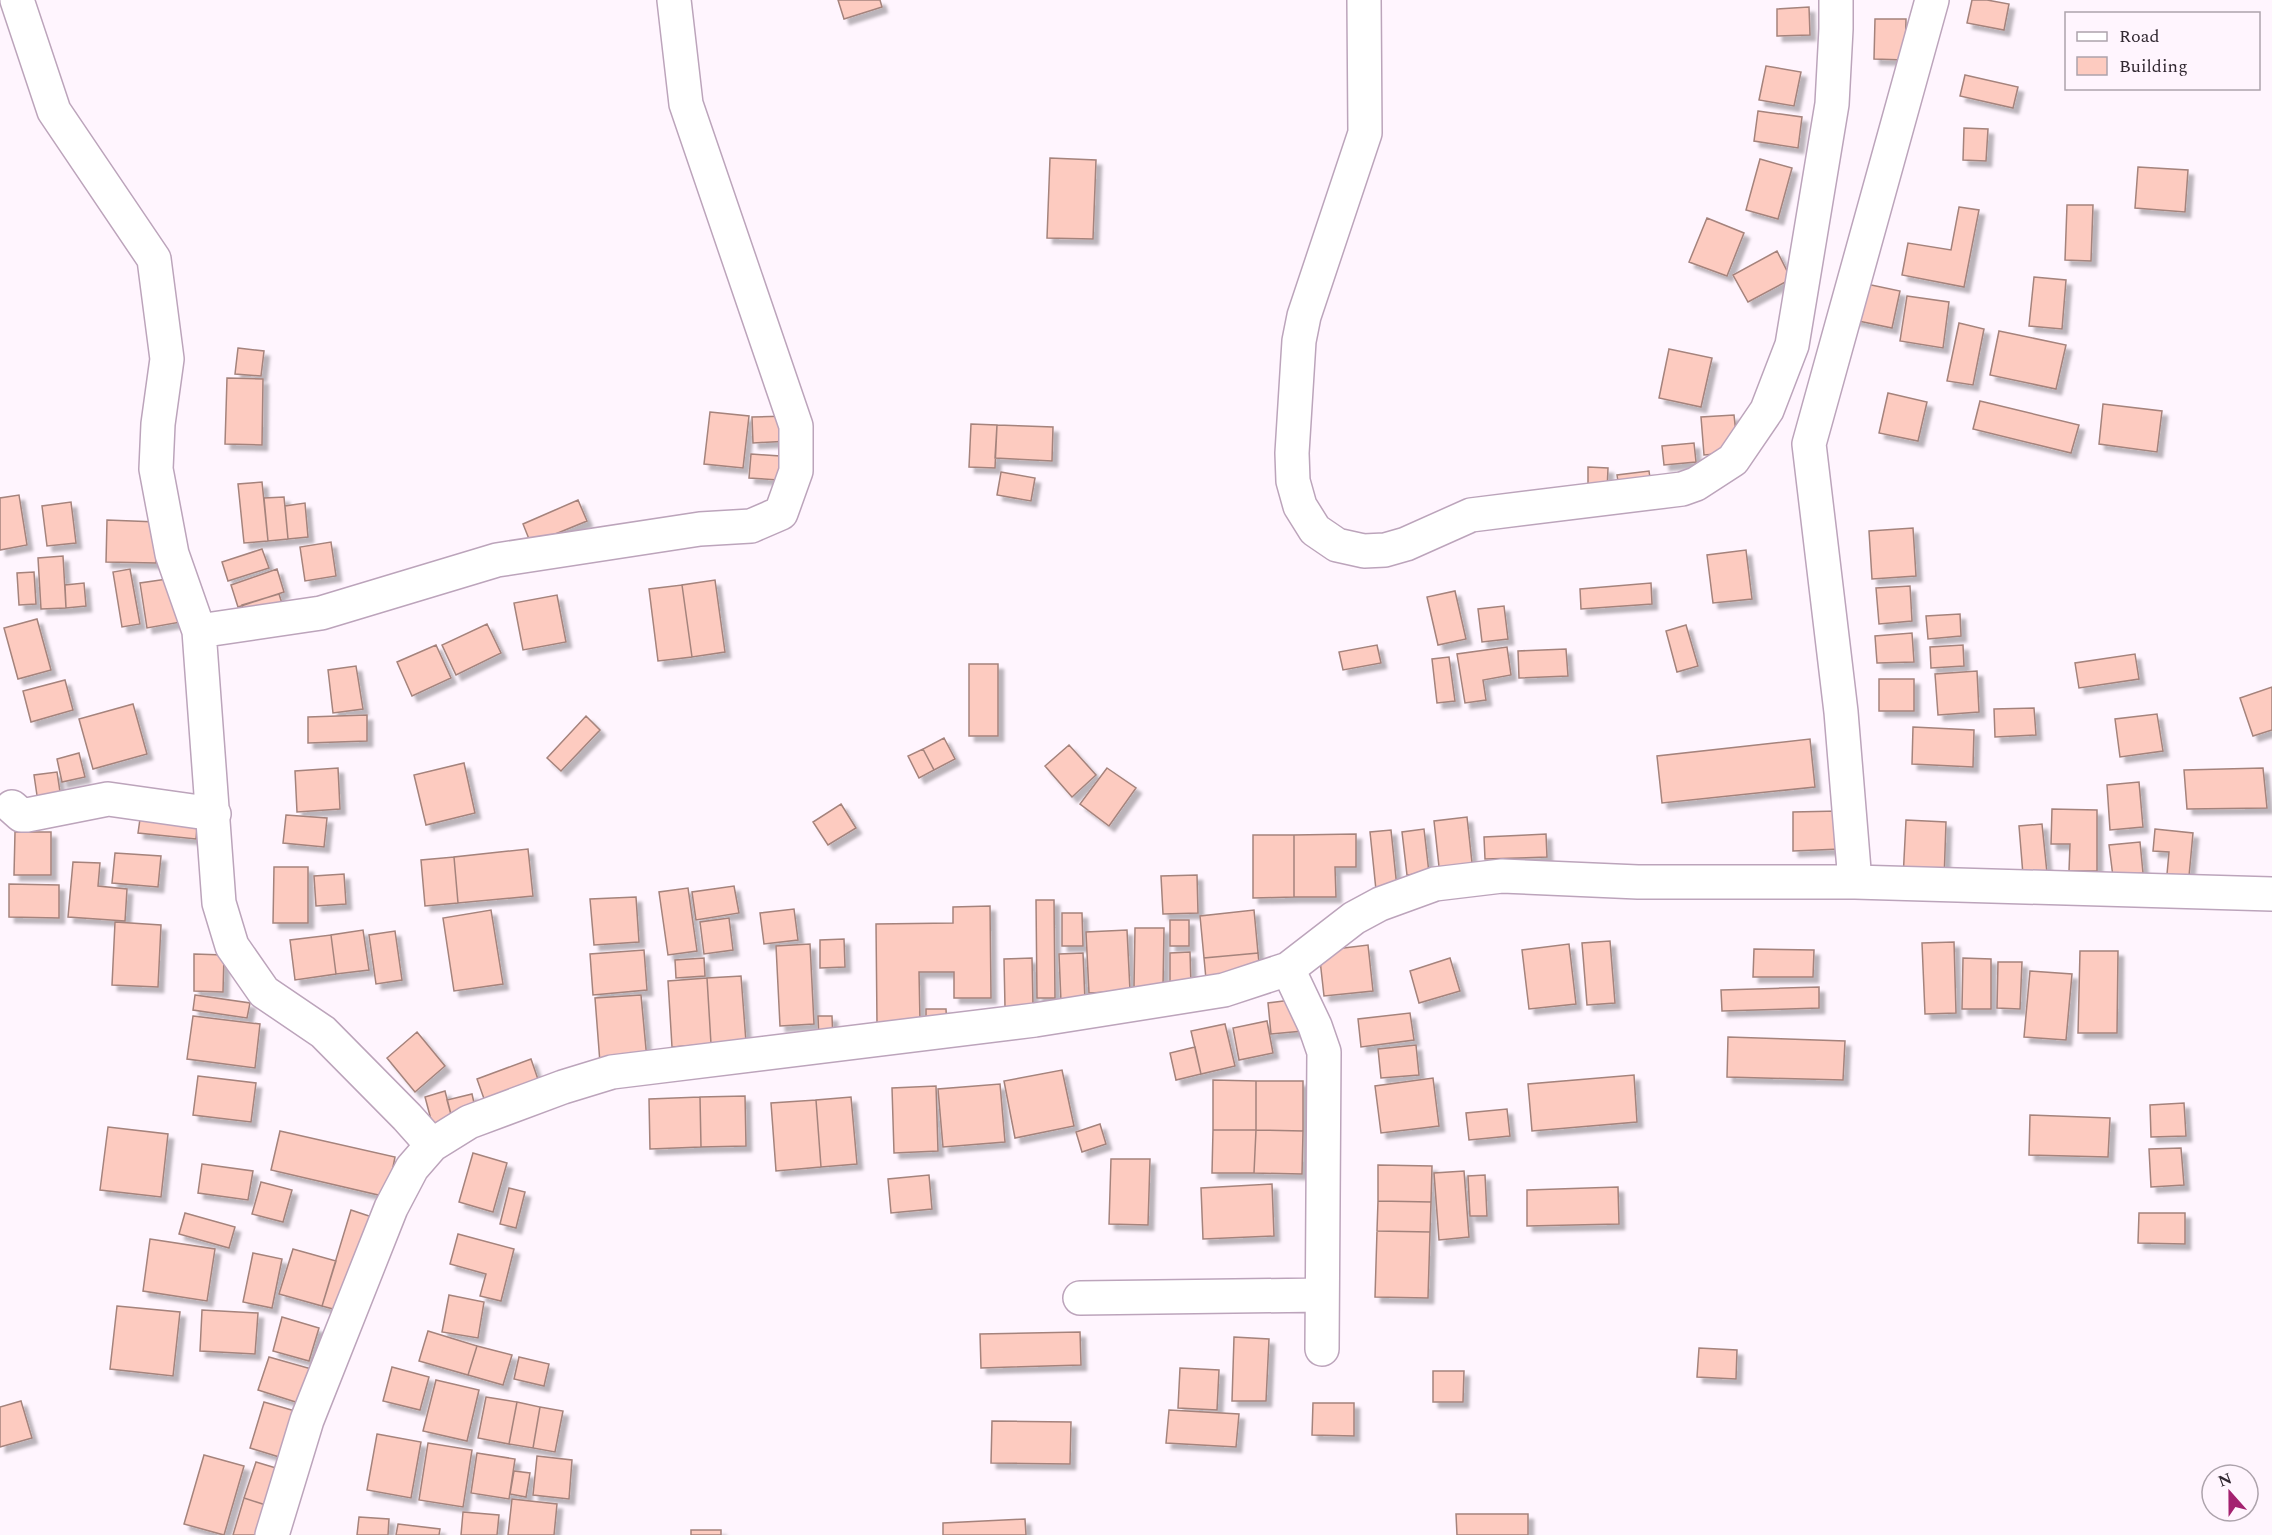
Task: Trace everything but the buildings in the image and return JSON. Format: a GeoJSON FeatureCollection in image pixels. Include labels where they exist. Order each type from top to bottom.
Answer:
{"type":"FeatureCollection","features":[{"type":"Feature","properties":{"kind":"street"},"geometry":{"type":"LineString","coordinates":[[17,0],[54,111],[154,259],[167,359],[158,424],[156,469],[172,554],[199,631],[219,903],[232,946],[264,992],[323,1032],[432,1145]]}},
{"type":"Feature","properties":{"kind":"street"},"geometry":{"type":"LineString","coordinates":[[199,631],[321,613],[497,560],[700,529],[751,526],[781,513],[796,471],[796,426],[686,104],[674,0]]}},
{"type":"Feature","properties":{"kind":"street"},"geometry":{"type":"LineString","coordinates":[[1364,0],[1365,133],[1304,316],[1299,341],[1292,453],[1293,481],[1300,506],[1315,530],[1337,545],[1364,551],[1406,544],[1471,515],[1682,489],[1696,484],[1733,460],[1767,410],[1792,345],[1832,104],[1836,0]]}},
{"type":"Feature","properties":{"kind":"street"},"geometry":{"type":"LineString","coordinates":[[1856,882],[1841,712],[1809,444],[1932,0]]}},
{"type":"Feature","properties":{"kind":"street"},"geometry":{"type":"LineString","coordinates":[[1767,410],[1809,444]]}},
{"type":"Feature","properties":{"kind":"street"},"geometry":{"type":"LineString","coordinates":[[12,807],[15,812],[27,815],[108,799],[214,814]]}},
{"type":"Feature","properties":{"kind":"street"},"geometry":{"type":"LineString","coordinates":[[272,1535],[307,1420],[391,1208],[412,1168],[432,1145],[469,1122],[563,1087],[612,1072],[1035,1020],[1224,990],[1288,969],[1354,918],[1380,904],[1435,884],[1502,876],[1638,882],[1856,882],[2272,894]]}},
{"type":"Feature","properties":{"kind":"street"},"geometry":{"type":"LineString","coordinates":[[1288,969],[1315,1026],[1324,1052],[1322,1349]]}},
{"type":"Feature","properties":{"kind":"street"},"geometry":{"type":"LineString","coordinates":[[1080,1298],[1322,1295]]}}]}
